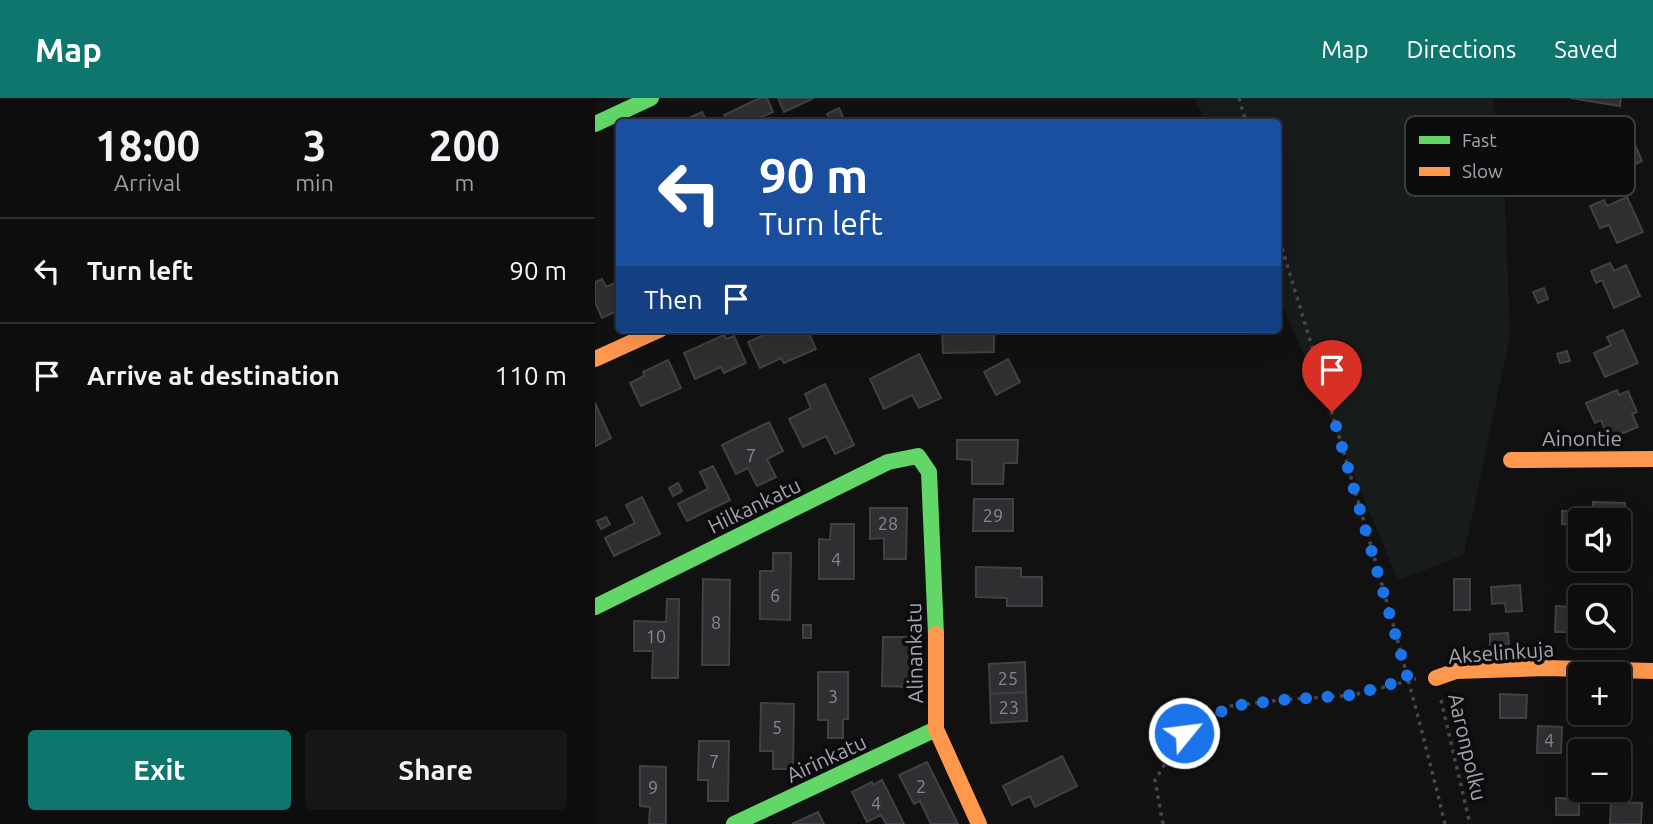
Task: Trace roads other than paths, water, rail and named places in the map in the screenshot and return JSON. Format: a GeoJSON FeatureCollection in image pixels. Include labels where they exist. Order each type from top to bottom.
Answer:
{"type":"FeatureCollection","features":[{"type":"Feature","properties":{"kind":"street"},"geometry":{"type":"LineString","coordinates":[[595,124],[651,98]]}},
{"type":"Feature","properties":{"kind":"street"},"geometry":{"type":"LineString","coordinates":[[595,359],[652,333]]}},
{"type":"Feature","properties":{"kind":"street","name":"Hilkankatu"},"geometry":{"type":"LineString","coordinates":[[595,607],[888,462],[918,456],[929,472]]}},
{"type":"Feature","properties":{"kind":"street","name":"Ainontie"},"geometry":{"type":"LineString","coordinates":[[1511,460],[1653,459]]}},
{"type":"Feature","properties":{"kind":"street","name":"Alinankatu"},"geometry":{"type":"LineString","coordinates":[[929,472],[937,657],[936,730],[979,824]]}},
{"type":"Feature","properties":{"kind":"street","name":"Akselinkuja"},"geometry":{"type":"LineString","coordinates":[[1436,678],[1456,671],[1534,668],[1653,671]]}},
{"type":"Feature","properties":{"kind":"street","name":"Airinkatu"},"geometry":{"type":"LineString","coordinates":[[734,824],[936,730]]}}]}
